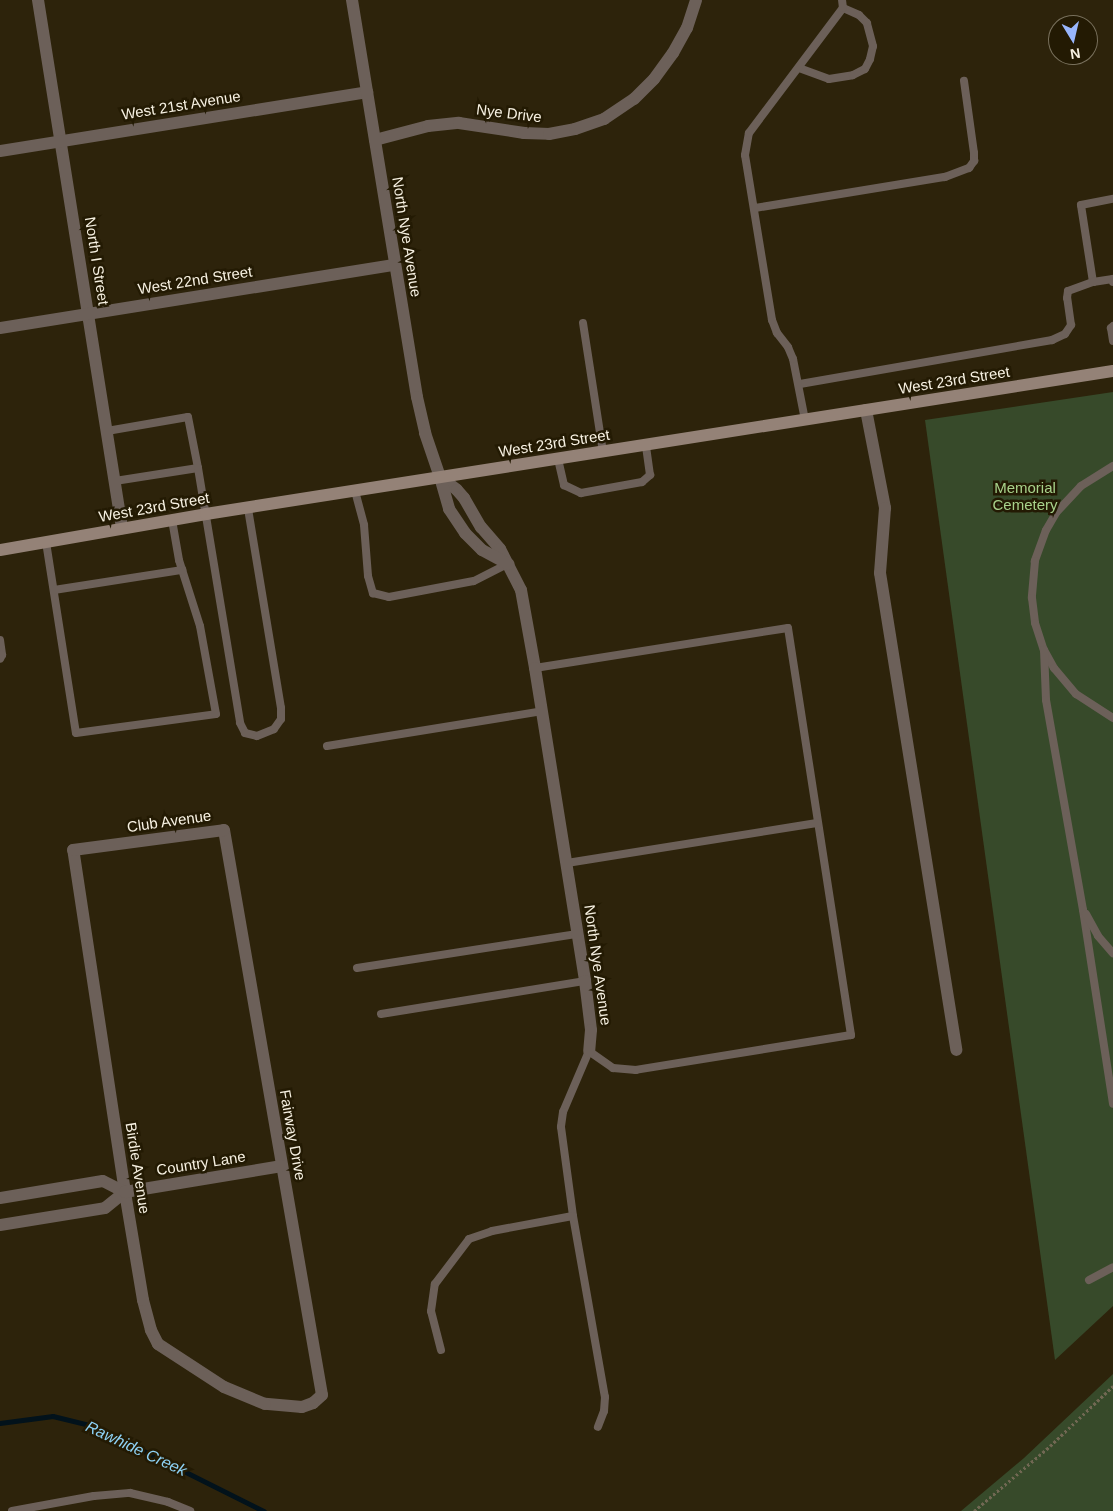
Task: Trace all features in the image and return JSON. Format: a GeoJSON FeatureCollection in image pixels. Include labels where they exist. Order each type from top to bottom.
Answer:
{"type":"FeatureCollection","features":[{"type":"Feature","properties":{"kind":"main road","name":"West 23rd Street"},"geometry":{"type":"LineString","coordinates":[[0,550],[206,514],[1113,371]]}},
{"type":"Feature","properties":{"kind":"street","name":"North I Street"},"geometry":{"type":"LineString","coordinates":[[38,0],[122,528]]}},
{"type":"Feature","properties":{"kind":"street","name":"North Nye Avenue"},"geometry":{"type":"LineString","coordinates":[[352,0],[394,265],[421,418],[449,509],[465,532],[482,550],[508,564]]}},
{"type":"Feature","properties":{"kind":"street","name":"Nye Drive"},"geometry":{"type":"LineString","coordinates":[[375,140],[428,126],[459,123],[524,133],[549,134],[575,129],[604,119],[634,99],[654,79],[673,53],[687,28],[696,0]]}},
{"type":"Feature","properties":{"kind":"street","name":"West 21st Avenue"},"geometry":{"type":"LineString","coordinates":[[0,151],[367,92]]}},
{"type":"Feature","properties":{"kind":"street","name":"West 22nd Street"},"geometry":{"type":"LineString","coordinates":[[0,328],[394,265]]}},
{"type":"Feature","properties":{"kind":"street"},"geometry":{"type":"LineString","coordinates":[[866,410],[885,508],[880,573],[956,1050]]}},
{"type":"Feature","properties":{"kind":"street","name":"North Nye Avenue"},"geometry":{"type":"LineString","coordinates":[[440,477],[464,498],[475,518],[492,539],[508,564],[521,590],[585,981],[591,1030],[589,1051]]}},
{"type":"Feature","properties":{"kind":"street","name":"Club Avenue"},"geometry":{"type":"LineString","coordinates":[[104,846],[224,830],[232,875]]}},
{"type":"Feature","properties":{"kind":"street","name":"Birdie Avenue"},"geometry":{"type":"LineString","coordinates":[[104,846],[73,850],[143,1300],[158,1344],[224,1387],[265,1404],[302,1407],[318,1399]]}},
{"type":"Feature","properties":{"kind":"street","name":"Fairway Drive"},"geometry":{"type":"LineString","coordinates":[[232,875],[322,1396],[318,1399]]}},
{"type":"Feature","properties":{"kind":"street","name":"Country Lane"},"geometry":{"type":"LineString","coordinates":[[0,1225],[105,1208],[125,1192],[282,1166]]}},
{"type":"Feature","properties":{"kind":"street"},"geometry":{"type":"LineString","coordinates":[[0,1198],[103,1181],[125,1192]]}},
{"type":"Feature","properties":{"kind":"lane"},"geometry":{"type":"LineString","coordinates":[[799,68],[829,79],[853,75],[864,69],[870,59],[872,46],[867,23],[859,15],[842,4],[799,68],[749,133],[746,155],[772,320],[777,333],[788,347],[793,359],[800,384],[805,420]]}},
{"type":"Feature","properties":{"kind":"lane"},"geometry":{"type":"LineString","coordinates":[[755,208],[945,177],[969,168],[974,161],[974,152],[964,81]]}},
{"type":"Feature","properties":{"kind":"lane"},"geometry":{"type":"LineString","coordinates":[[1093,282],[1080,205],[1113,199]]}},
{"type":"Feature","properties":{"kind":"lane"},"geometry":{"type":"LineString","coordinates":[[800,384],[1052,340],[1065,334],[1071,325],[1066,298],[1068,290],[1093,282],[1113,279],[1113,282]]}},
{"type":"Feature","properties":{"kind":"lane"},"geometry":{"type":"LineString","coordinates":[[583,322],[603,452]]}},
{"type":"Feature","properties":{"kind":"lane"},"geometry":{"type":"LineString","coordinates":[[1113,326],[1111,328],[1113,341]]}},
{"type":"Feature","properties":{"kind":"lane"},"geometry":{"type":"LineString","coordinates":[[107,431],[188,417],[206,514],[240,724],[245,733],[257,736],[274,729],[281,719],[281,708],[248,508]]}},
{"type":"Feature","properties":{"kind":"lane"},"geometry":{"type":"LineString","coordinates":[[558,459],[564,485],[581,493],[642,482],[650,475],[646,445]]}},
{"type":"Feature","properties":{"kind":"lane"},"geometry":{"type":"LineString","coordinates":[[1113,466],[1095,475],[1067,499],[1056,513],[1040,545],[1032,580],[1035,623],[1044,650],[1054,668],[1076,694],[1113,718]]}},
{"type":"Feature","properties":{"kind":"lane"},"geometry":{"type":"LineString","coordinates":[[115,482],[198,468]]}},
{"type":"Feature","properties":{"kind":"lane"},"geometry":{"type":"LineString","coordinates":[[355,491],[364,525],[368,576],[374,593],[389,597],[474,581],[508,564]]}},
{"type":"Feature","properties":{"kind":"lane"},"geometry":{"type":"LineString","coordinates":[[46,542],[76,732],[216,714],[200,626],[182,570],[172,520]]}},
{"type":"Feature","properties":{"kind":"lane"},"geometry":{"type":"LineString","coordinates":[[54,590],[182,570]]}},
{"type":"Feature","properties":{"kind":"lane"},"geometry":{"type":"LineString","coordinates":[[535,668],[788,628],[851,1035],[636,1070],[613,1068],[589,1051]]}},
{"type":"Feature","properties":{"kind":"lane"},"geometry":{"type":"LineString","coordinates":[[0,640],[2,655],[0,659]]}},
{"type":"Feature","properties":{"kind":"lane"},"geometry":{"type":"LineString","coordinates":[[1044,650],[1046,700],[1083,910],[1113,1104]]}},
{"type":"Feature","properties":{"kind":"lane"},"geometry":{"type":"LineString","coordinates":[[327,746],[542,711]]}},
{"type":"Feature","properties":{"kind":"lane"},"geometry":{"type":"LineString","coordinates":[[567,863],[818,823]]}},
{"type":"Feature","properties":{"kind":"lane"},"geometry":{"type":"LineString","coordinates":[[1083,910],[1098,936],[1113,953]]}},
{"type":"Feature","properties":{"kind":"lane"},"geometry":{"type":"LineString","coordinates":[[356,968],[577,934]]}},
{"type":"Feature","properties":{"kind":"lane"},"geometry":{"type":"LineString","coordinates":[[381,1014],[585,981]]}},
{"type":"Feature","properties":{"kind":"lane","name":"North Nye Avenue"},"geometry":{"type":"LineString","coordinates":[[589,1051],[563,1112],[561,1127],[573,1216],[605,1396],[604,1411],[598,1427]]}},
{"type":"Feature","properties":{"kind":"lane"},"geometry":{"type":"LineString","coordinates":[[441,1350],[431,1311],[435,1284],[469,1239],[492,1231],[573,1216]]}},
{"type":"Feature","properties":{"kind":"lane"},"geometry":{"type":"LineString","coordinates":[[1089,1280],[1113,1267]]}},
{"type":"Feature","properties":{"kind":"lane"},"geometry":{"type":"LineString","coordinates":[[12,1511],[94,1496],[130,1493],[168,1502],[190,1511]]}},
{"type":"Feature","properties":{"kind":"path"},"geometry":{"type":"LineString","coordinates":[[974,1511],[1050,1446],[1113,1386]]}},
{"type":"Feature","properties":{"kind":"green space","name":"Memorial Cemetery"},"geometry":{"type":"Polygon","coordinates":[[[1113,392],[1113,1306],[1055,1360],[925,420],[1113,392]]]}},
{"type":"Feature","properties":{"kind":"green space"},"geometry":{"type":"Polygon","coordinates":[[[1113,1374],[1113,1511],[961,1511],[1024,1458],[1113,1374]]]}},
{"type":"Feature","properties":{"kind":"waterway","name":"Rawhide Creek"},"geometry":{"type":"LineString","coordinates":[[0,1423],[53,1416],[94,1426],[264,1511]]}}]}
